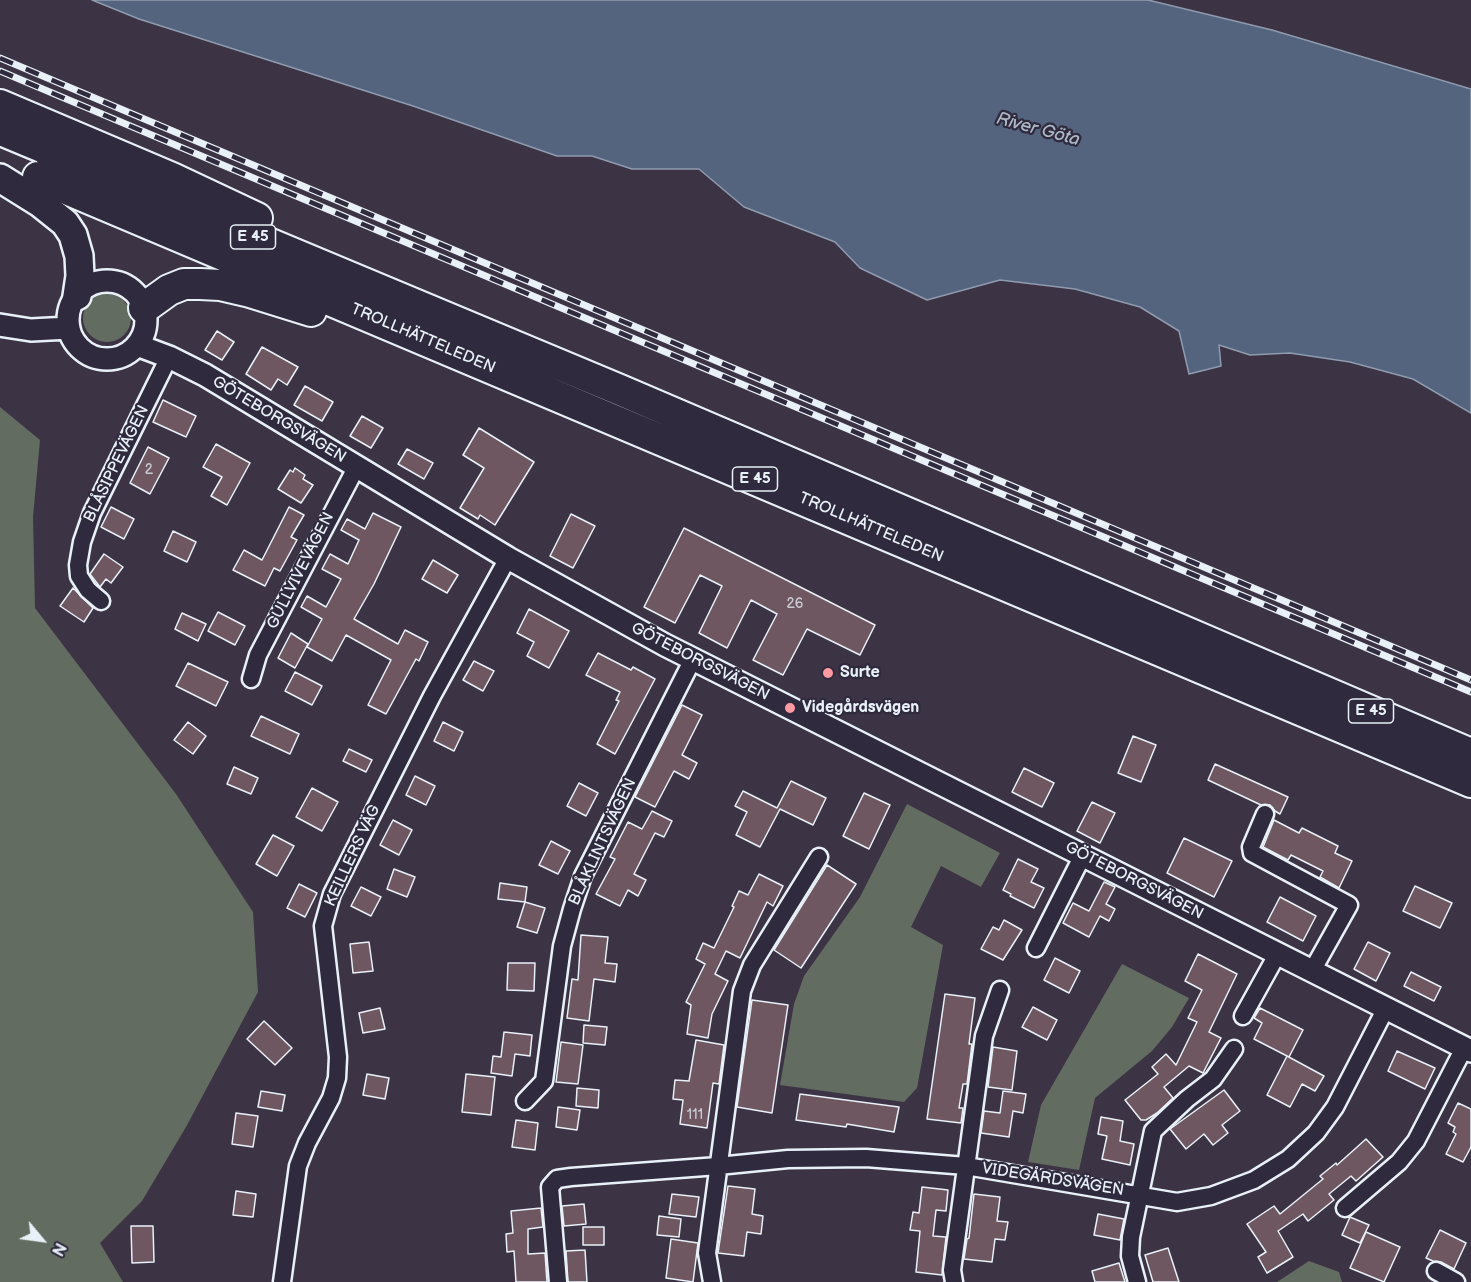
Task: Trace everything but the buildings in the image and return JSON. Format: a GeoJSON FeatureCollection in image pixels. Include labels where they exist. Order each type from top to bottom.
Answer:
{"type":"FeatureCollection","features":[{"type":"Feature","properties":{"kind":"highway"},"geometry":{"type":"LineString","coordinates":[[0,105],[47,152],[172,178],[383,276],[452,336]]}},
{"type":"Feature","properties":{"kind":"highway","name":"E 45"},"geometry":{"type":"LineString","coordinates":[[0,131],[47,152]]}},
{"type":"Feature","properties":{"kind":"highway","name":"E 45"},"geometry":{"type":"LineString","coordinates":[[0,161],[47,152]]}},
{"type":"Feature","properties":{"kind":"highway","name":"TROLLHÄTTELEDEN"},"geometry":{"type":"LineString","coordinates":[[47,152],[452,336],[1471,782]]}},
{"type":"Feature","properties":{"kind":"highway"},"geometry":{"type":"LineString","coordinates":[[0,178],[40,203],[65,224],[73,235],[79,256],[80,276],[77,296]]}},
{"type":"Feature","properties":{"kind":"highway"},"geometry":{"type":"LineString","coordinates":[[144,308],[169,290],[184,284],[220,285],[452,336]]}},
{"type":"Feature","properties":{"kind":"highway","name":"TROLLHÄTTELEDEN"},"geometry":{"type":"LineString","coordinates":[[452,336],[620,390],[1471,754]]}},
{"type":"Feature","properties":{"kind":"street"},"geometry":{"type":"LineString","coordinates":[[117,282],[134,291],[144,308],[146,325],[143,335],[137,345],[122,355],[110,358],[98,357],[87,352],[77,344],[69,328],[70,311],[77,296],[92,284],[117,282]]}},
{"type":"Feature","properties":{"kind":"street"},"geometry":{"type":"LineString","coordinates":[[0,325],[31,330],[69,328]]}},
{"type":"Feature","properties":{"kind":"street","name":"GÖTEBORGSVÄGEN"},"geometry":{"type":"LineString","coordinates":[[137,345],[169,357],[205,375],[508,558],[604,613],[1468,1050]]}},
{"type":"Feature","properties":{"kind":"street","name":"BLÅSIPPEVÄGEN"},"geometry":{"type":"LineString","coordinates":[[101,601],[87,590],[79,576],[78,566],[82,542],[92,513],[169,357]]}},
{"type":"Feature","properties":{"kind":"street","name":"GULLVIVEVÄGEN"},"geometry":{"type":"LineString","coordinates":[[251,679],[258,655],[357,466]]}},
{"type":"Feature","properties":{"kind":"street","name":"KEILLERS VÄG"},"geometry":{"type":"LineString","coordinates":[[282,1282],[298,1166],[307,1143],[331,1098],[337,1078],[338,1057],[323,926],[332,894],[432,696],[508,558]]}},
{"type":"Feature","properties":{"kind":"street","name":"BLÅKLINTSVÄGEN"},"geometry":{"type":"LineString","coordinates":[[525,1101],[543,1081],[562,946],[583,876],[693,659]]}},
{"type":"Feature","properties":{"kind":"street"},"geometry":{"type":"LineString","coordinates":[[1264,814],[1251,847],[1252,853],[1349,905],[1312,971]]}},
{"type":"Feature","properties":{"kind":"street"},"geometry":{"type":"LineString","coordinates":[[1036,948],[1083,855]]}},
{"type":"Feature","properties":{"kind":"street"},"geometry":{"type":"LineString","coordinates":[[712,1282],[707,1253],[742,991],[752,965],[819,857]]}},
{"type":"Feature","properties":{"kind":"street"},"geometry":{"type":"LineString","coordinates":[[1243,1016],[1278,953]]}},
{"type":"Feature","properties":{"kind":"street","name":"VIDEGÅRDSVÄGEN"},"geometry":{"type":"LineString","coordinates":[[954,1282],[952,1270],[984,1036],[1000,990]]}},
{"type":"Feature","properties":{"kind":"street","name":"VIDEGÅRDSVÄGEN"},"geometry":{"type":"LineString","coordinates":[[558,1282],[550,1187],[557,1179],[571,1177],[788,1159],[866,1158],[966,1166],[1140,1194],[1176,1202],[1201,1199],[1254,1180],[1288,1159],[1316,1133],[1335,1107],[1386,1008]]}},
{"type":"Feature","properties":{"kind":"street","name":"VIDEGÅRDSVÄGEN"},"geometry":{"type":"LineString","coordinates":[[1137,1282],[1130,1256],[1131,1237],[1152,1131],[1213,1079],[1234,1049]]}},
{"type":"Feature","properties":{"kind":"street"},"geometry":{"type":"LineString","coordinates":[[1345,1208],[1399,1162],[1416,1141],[1468,1050]]}},
{"type":"Feature","properties":{"kind":"street"},"geometry":{"type":"LineString","coordinates":[[1436,1271],[1456,1282]]}},
{"type":"Feature","properties":{"kind":"green space"},"geometry":{"type":"Polygon","coordinates":[[[102,294],[112,294],[124,301],[131,313],[131,323],[124,335],[112,342],[102,342],[87,331],[83,323],[83,313],[94,298],[102,294]]]}},
{"type":"Feature","properties":{"kind":"green space"},"geometry":{"type":"Polygon","coordinates":[[[0,407],[40,440],[33,517],[35,608],[176,794],[253,912],[258,992],[186,1127],[142,1201],[100,1243],[123,1282],[0,1282],[0,407]]]}},
{"type":"Feature","properties":{"kind":"green space"},"geometry":{"type":"Polygon","coordinates":[[[907,804],[1000,853],[981,887],[941,866],[911,927],[943,945],[917,1088],[904,1102],[780,1085],[794,1004],[804,976],[860,897],[907,804]]]}},
{"type":"Feature","properties":{"kind":"green space"},"geometry":{"type":"Polygon","coordinates":[[[1122,964],[1189,998],[1172,1027],[1152,1051],[1095,1098],[1079,1170],[1028,1162],[1041,1105],[1122,964]]]}},
{"type":"Feature","properties":{"kind":"green space"},"geometry":{"type":"Polygon","coordinates":[[[1309,1261],[1339,1272],[1342,1282],[1277,1282],[1309,1261]]]}},
{"type":"Feature","properties":{"kind":"water","name":"River Göta"},"geometry":{"type":"Polygon","coordinates":[[[92,0],[1148,0],[1272,30],[1471,89],[1471,413],[1413,379],[1350,362],[1290,353],[1250,355],[1219,345],[1221,366],[1189,374],[1179,331],[1140,307],[1075,289],[1000,280],[927,300],[860,268],[835,242],[744,207],[699,169],[632,169],[592,156],[557,156],[413,106],[139,19],[92,0]]]}},
{"type":"Feature","properties":{"kind":"railway"},"geometry":{"type":"LineString","coordinates":[[0,58],[1471,680]]}},
{"type":"Feature","properties":{"kind":"railway"},"geometry":{"type":"LineString","coordinates":[[0,71],[1471,692]]}},
{"type":"Feature","properties":{"kind":"place","name":"Surte"},"geometry":{"type":"Point","coordinates":[828,673]}},
{"type":"Feature","properties":{"kind":"place","name":"Videgårdsvägen"},"geometry":{"type":"Point","coordinates":[790,708]}}]}
